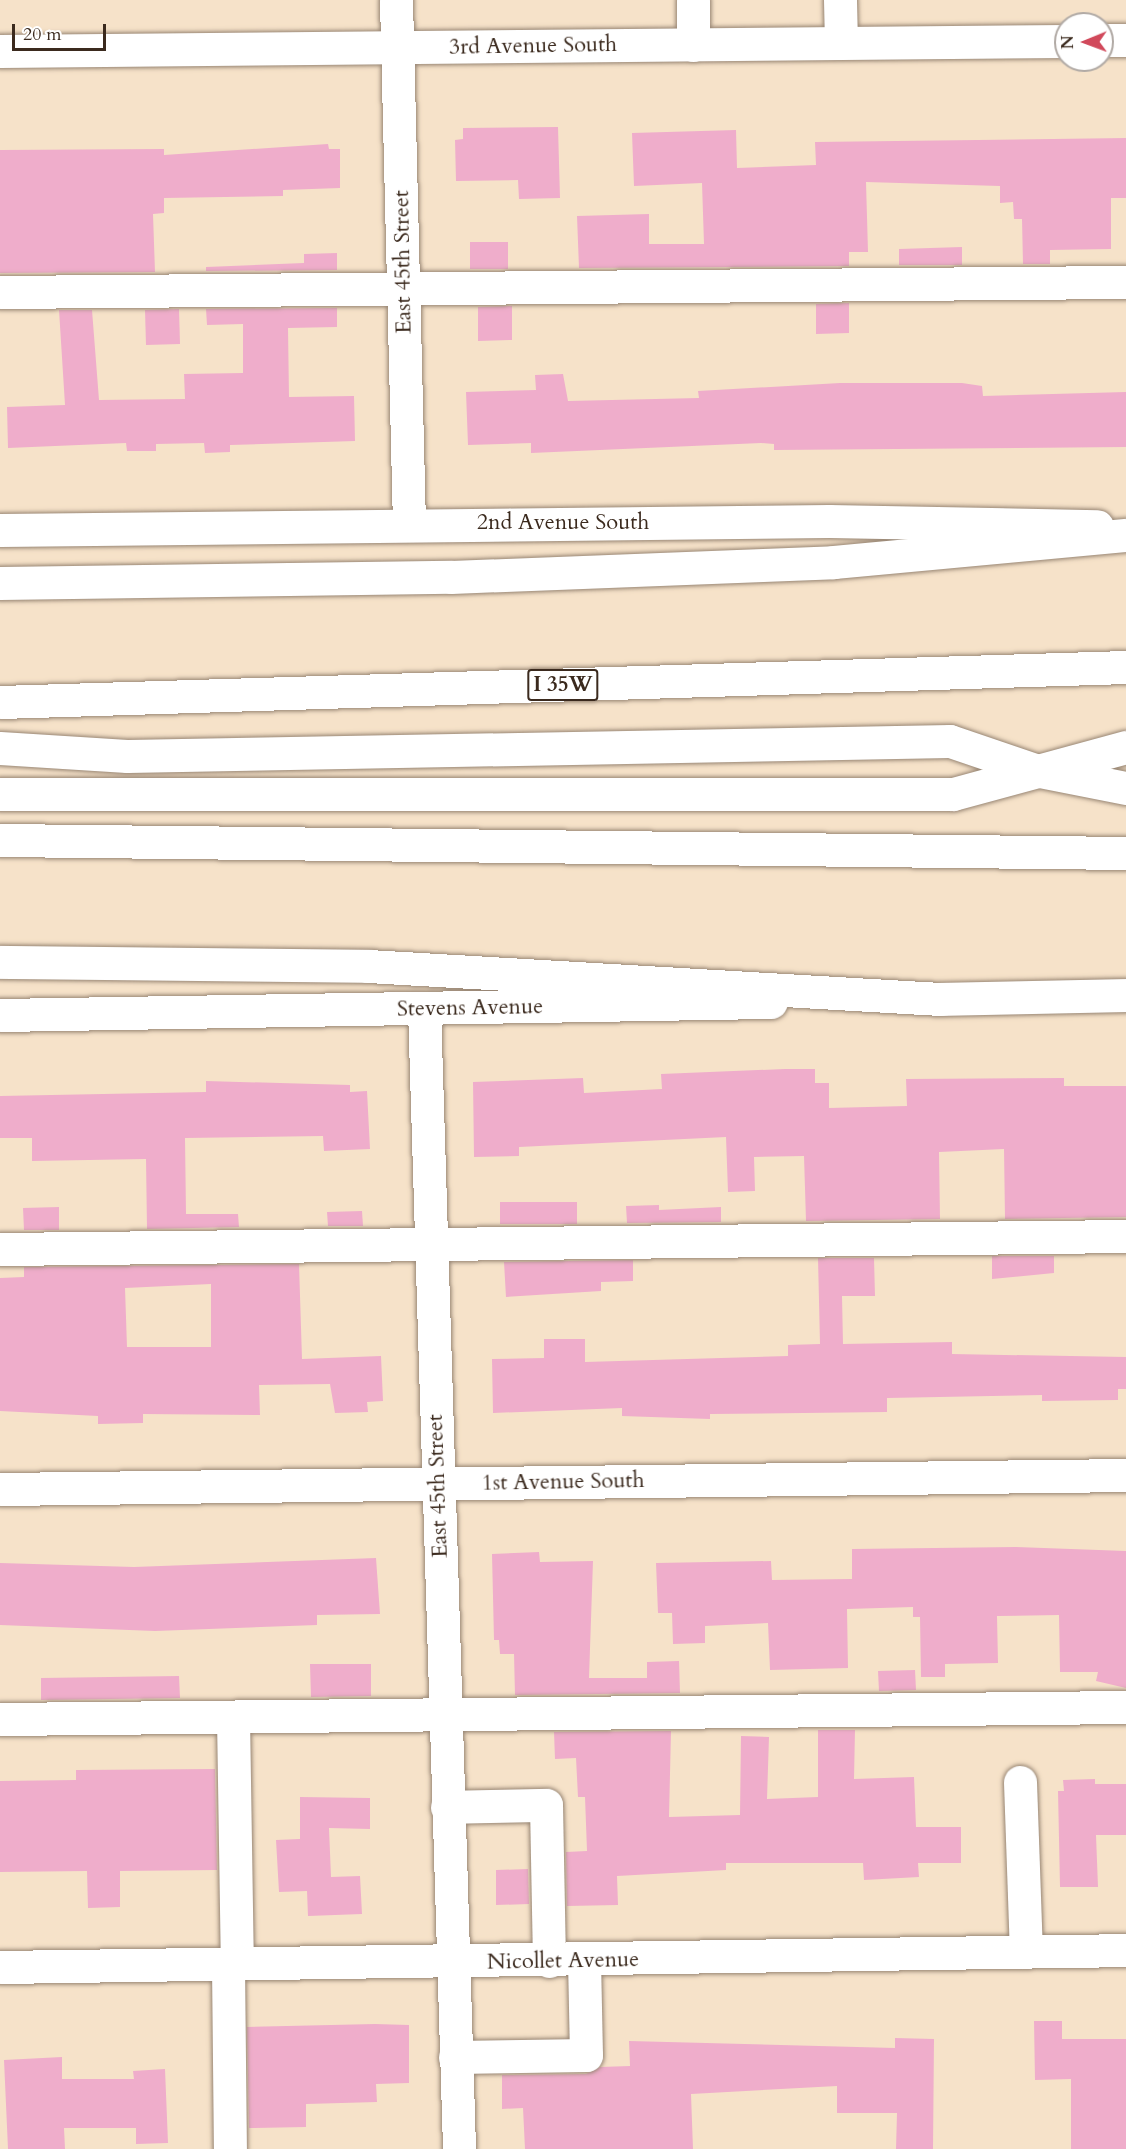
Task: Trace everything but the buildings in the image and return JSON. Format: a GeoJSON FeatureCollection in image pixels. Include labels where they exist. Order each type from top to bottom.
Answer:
{"type":"FeatureCollection","features":[{"type":"Feature","properties":{"kind":"main road","name":"East 45th Street"},"geometry":{"type":"LineString","coordinates":[[396,0],[409,524]]}},
{"type":"Feature","properties":{"kind":"main road"},"geometry":{"type":"LineString","coordinates":[[693,0],[693,45]]}},
{"type":"Feature","properties":{"kind":"main road"},"geometry":{"type":"LineString","coordinates":[[840,0],[842,43]]}},
{"type":"Feature","properties":{"kind":"main road","name":"3rd Avenue South"},"geometry":{"type":"LineString","coordinates":[[0,51],[1054,41]]}},
{"type":"Feature","properties":{"kind":"main road"},"geometry":{"type":"LineString","coordinates":[[0,292],[404,286],[1126,282]]}},
{"type":"Feature","properties":{"kind":"main road","name":"2nd Avenue South"},"geometry":{"type":"LineString","coordinates":[[0,530],[409,524],[1126,527]]}},
{"type":"Feature","properties":{"kind":"main road"},"geometry":{"type":"LineString","coordinates":[[0,583],[451,577],[834,562],[966,545],[1126,535]]}},
{"type":"Feature","properties":{"kind":"main road","name":"I 35W"},"geometry":{"type":"LineString","coordinates":[[0,702],[1126,667]]}},
{"type":"Feature","properties":{"kind":"main road"},"geometry":{"type":"LineString","coordinates":[[0,748],[127,756],[950,741],[1035,770],[1126,788]]}},
{"type":"Feature","properties":{"kind":"main road"},"geometry":{"type":"LineString","coordinates":[[0,794],[953,794],[1126,747]]}},
{"type":"Feature","properties":{"kind":"main road"},"geometry":{"type":"LineString","coordinates":[[0,840],[1126,854]]}},
{"type":"Feature","properties":{"kind":"main road"},"geometry":{"type":"LineString","coordinates":[[0,962],[368,966],[941,999],[1126,995]]}},
{"type":"Feature","properties":{"kind":"main road","name":"Stevens Avenue"},"geometry":{"type":"LineString","coordinates":[[0,1014],[941,999]]}},
{"type":"Feature","properties":{"kind":"main road","name":"East 45th Street"},"geometry":{"type":"LineString","coordinates":[[424,1008],[459,2149]]}},
{"type":"Feature","properties":{"kind":"main road"},"geometry":{"type":"LineString","coordinates":[[0,1249],[430,1242],[1126,1236]]}},
{"type":"Feature","properties":{"kind":"main road","name":"1st Avenue South"},"geometry":{"type":"LineString","coordinates":[[0,1489],[1126,1475]]}},
{"type":"Feature","properties":{"kind":"main road"},"geometry":{"type":"LineString","coordinates":[[0,1719],[1126,1707]]}},
{"type":"Feature","properties":{"kind":"main road"},"geometry":{"type":"LineString","coordinates":[[230,2149],[233,1717]]}},
{"type":"Feature","properties":{"kind":"main road"},"geometry":{"type":"LineString","coordinates":[[1020,1782],[1026,1952]]}},
{"type":"Feature","properties":{"kind":"main road"},"geometry":{"type":"LineString","coordinates":[[447,1807],[546,1805],[549,1961]]}},
{"type":"Feature","properties":{"kind":"main road","name":"Nicollet Avenue"},"geometry":{"type":"LineString","coordinates":[[0,1967],[452,1963],[1126,1950]]}},
{"type":"Feature","properties":{"kind":"main road"},"geometry":{"type":"LineString","coordinates":[[456,2057],[586,2055],[584,1960]]}}]}
